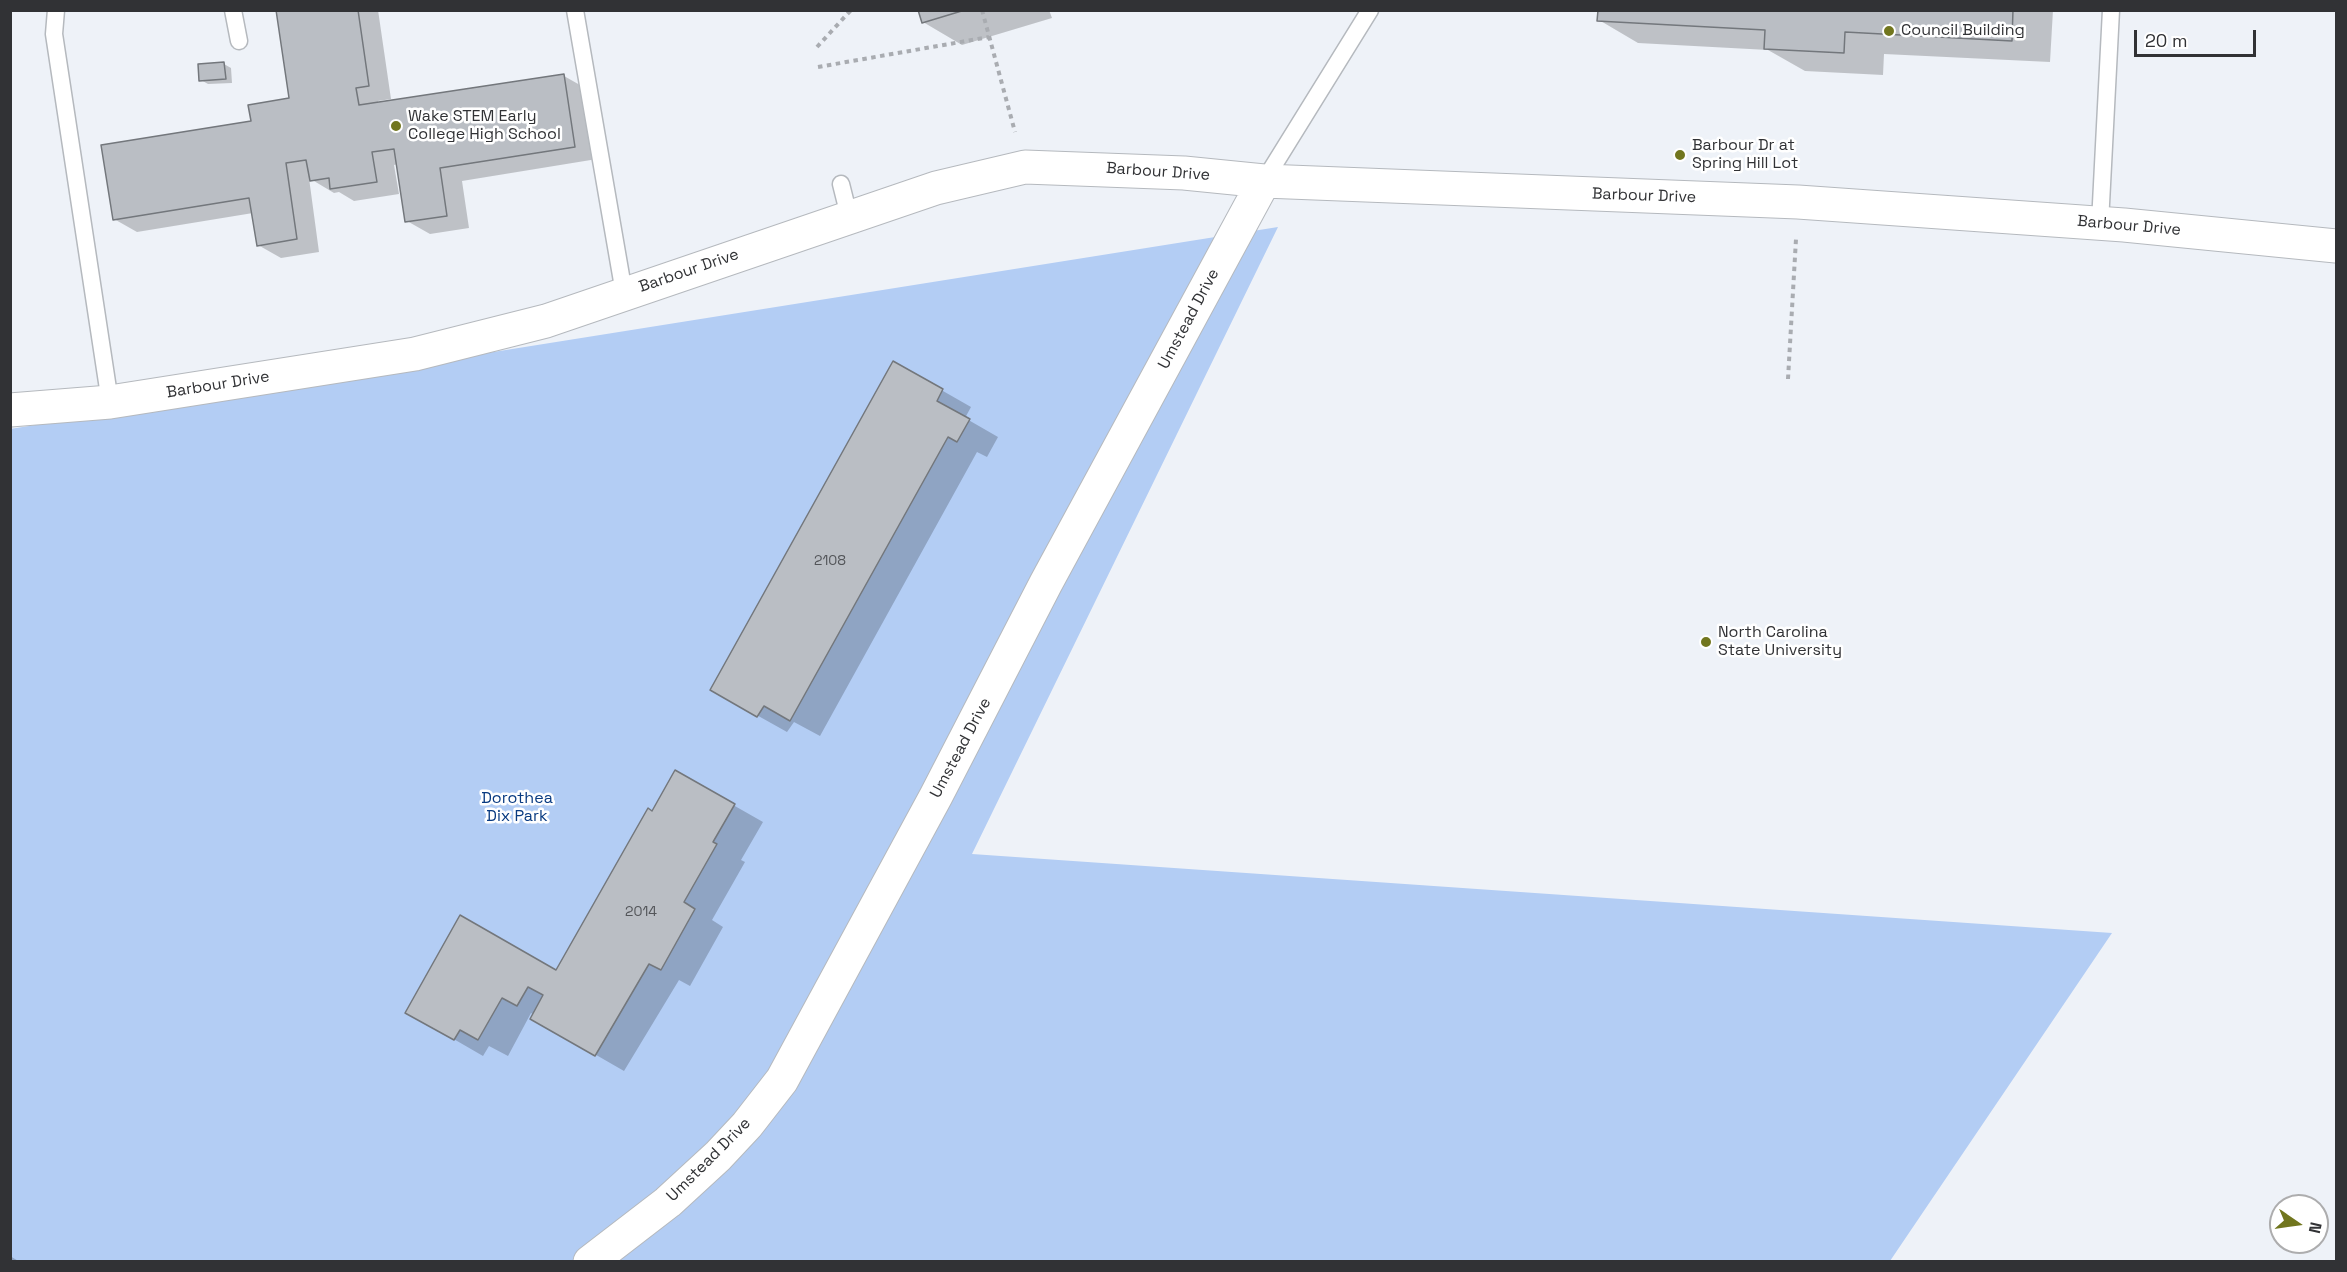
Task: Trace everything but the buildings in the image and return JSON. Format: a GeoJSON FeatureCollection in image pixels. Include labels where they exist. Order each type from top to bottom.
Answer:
{"type":"FeatureCollection","features":[{"type":"Feature","properties":{"kind":"street","name":"Barbour Drive"},"geometry":{"type":"LineString","coordinates":[[10,410],[110,402],[415,354],[546,321],[936,188],[1025,167],[1184,173],[1264,181],[1798,202],[2100,223],[2337,246]]}},
{"type":"Feature","properties":{"kind":"street","name":"Umstead Drive"},"geometry":{"type":"LineString","coordinates":[[590,1262],[668,1202],[718,1156],[747,1125],[782,1080],[936,796],[1046,583],[1264,181]]}},
{"type":"Feature","properties":{"kind":"lane"},"geometry":{"type":"LineString","coordinates":[[57,10],[54,34],[110,402]]}},
{"type":"Feature","properties":{"kind":"lane"},"geometry":{"type":"LineString","coordinates":[[233,10],[239,41]]}},
{"type":"Feature","properties":{"kind":"lane"},"geometry":{"type":"LineString","coordinates":[[576,10],[624,293]]}},
{"type":"Feature","properties":{"kind":"lane"},"geometry":{"type":"LineString","coordinates":[[1264,181],[1370,10]]}},
{"type":"Feature","properties":{"kind":"lane"},"geometry":{"type":"LineString","coordinates":[[2100,223],[2111,10]]}},
{"type":"Feature","properties":{"kind":"lane"},"geometry":{"type":"LineString","coordinates":[[841,184],[849,216]]}},
{"type":"Feature","properties":{"kind":"path"},"geometry":{"type":"LineString","coordinates":[[817,47],[851,10]]}},
{"type":"Feature","properties":{"kind":"path"},"geometry":{"type":"LineString","coordinates":[[982,10],[1025,167]]}},
{"type":"Feature","properties":{"kind":"path"},"geometry":{"type":"LineString","coordinates":[[818,67],[989,37]]}},
{"type":"Feature","properties":{"kind":"path"},"geometry":{"type":"LineString","coordinates":[[1788,379],[1798,202]]}},
{"type":"Feature","properties":{"kind":"green space","name":"Dorothea Dix Park"},"geometry":{"type":"Polygon","coordinates":[[[1278,227],[972,854],[2112,933],[1890,1261],[11,1261],[10,429],[1278,227]]]}},
{"type":"Feature","properties":{"kind":"place","name":"Council Building"},"geometry":{"type":"Point","coordinates":[1889,31]}},
{"type":"Feature","properties":{"kind":"place","name":"Wake STEM Early College High School"},"geometry":{"type":"Point","coordinates":[396,126]}},
{"type":"Feature","properties":{"kind":"place","name":"Barbour Dr at Spring Hill Lot"},"geometry":{"type":"Point","coordinates":[1680,155]}},
{"type":"Feature","properties":{"kind":"place","name":"North Carolina State University"},"geometry":{"type":"Point","coordinates":[1706,642]}}]}
